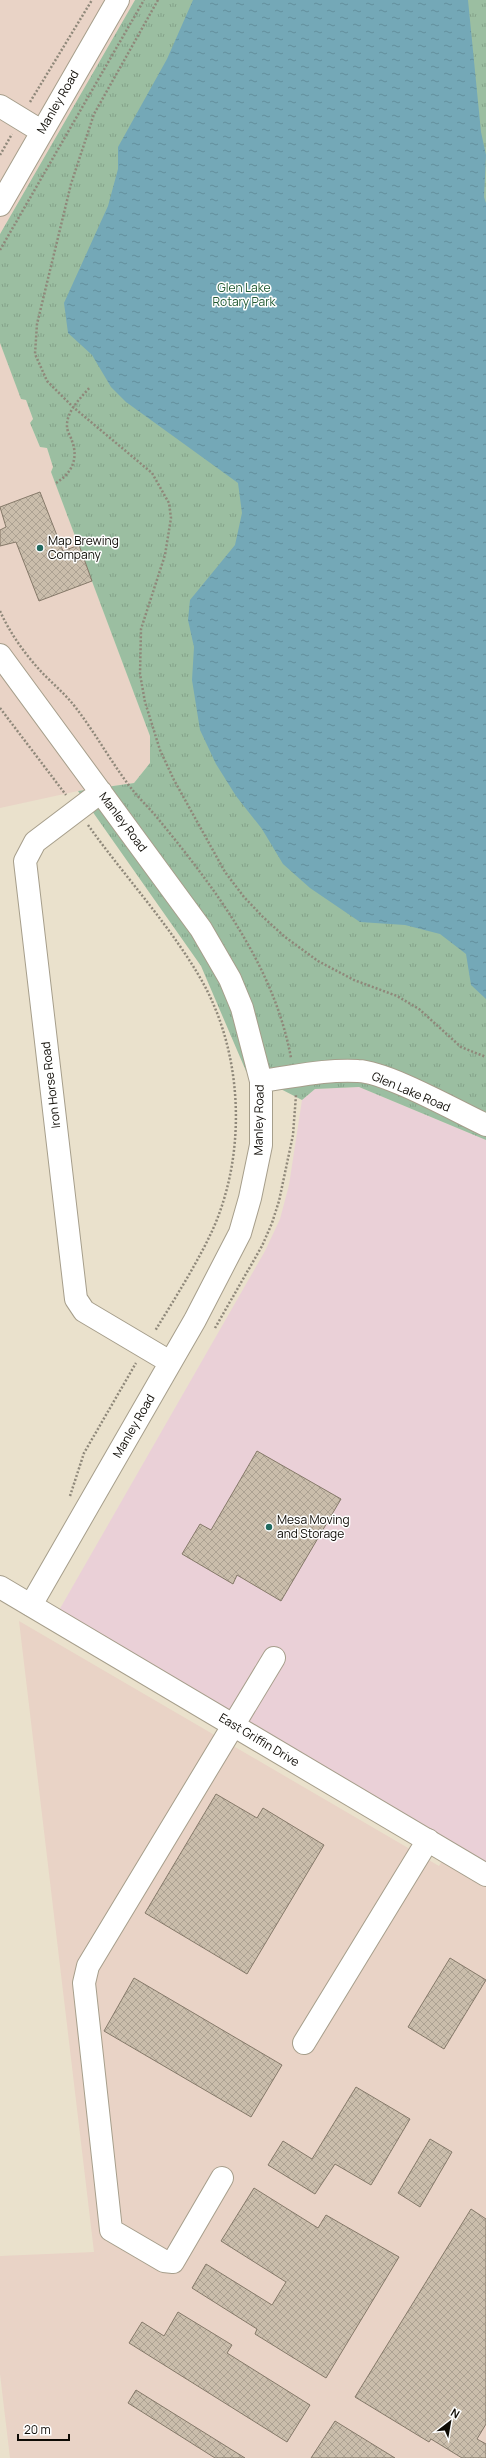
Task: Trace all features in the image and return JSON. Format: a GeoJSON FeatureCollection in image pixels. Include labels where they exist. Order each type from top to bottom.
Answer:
{"type":"FeatureCollection","features":[{"type":"Feature","properties":{"kind":"street","name":"Manley Road"},"geometry":{"type":"LineString","coordinates":[[0,205],[118,0]]}},
{"type":"Feature","properties":{"kind":"street"},"geometry":{"type":"LineString","coordinates":[[0,106],[42,131]]}},
{"type":"Feature","properties":{"kind":"street","name":"Manley Road"},"geometry":{"type":"LineString","coordinates":[[0,655],[182,901],[218,956],[242,1008],[261,1081],[261,1144],[250,1198],[240,1233],[170,1362],[31,1606]]}},
{"type":"Feature","properties":{"kind":"street","name":"Iron Horse Road"},"geometry":{"type":"LineString","coordinates":[[101,792],[35,842],[25,861],[75,1292],[76,1299],[84,1311],[170,1362]]}},
{"type":"Feature","properties":{"kind":"street","name":"Glen Lake Road"},"geometry":{"type":"LineString","coordinates":[[261,1081],[322,1072],[359,1071],[390,1081],[486,1125]]}},
{"type":"Feature","properties":{"kind":"street","name":"East Griffin Drive"},"geometry":{"type":"LineString","coordinates":[[0,1587],[486,1875]]}},
{"type":"Feature","properties":{"kind":"street"},"geometry":{"type":"LineString","coordinates":[[222,2178],[173,2262],[164,2261],[111,2230],[84,1982],[88,1966],[274,1658]]}},
{"type":"Feature","properties":{"kind":"street"},"geometry":{"type":"LineString","coordinates":[[304,2043],[428,1840]]}},
{"type":"Feature","properties":{"kind":"path"},"geometry":{"type":"LineString","coordinates":[[0,155],[92,0]]}},
{"type":"Feature","properties":{"kind":"path"},"geometry":{"type":"LineString","coordinates":[[0,250],[144,0]]}},
{"type":"Feature","properties":{"kind":"path"},"geometry":{"type":"LineString","coordinates":[[158,0],[94,114],[71,184],[37,324],[35,354],[47,381],[73,407],[152,473],[169,503],[171,518],[165,555],[142,629],[140,674],[145,702],[160,750],[174,780],[225,872],[244,897],[263,917],[285,937],[313,957],[354,980],[403,999],[419,1009],[461,1046],[486,1057]]}},
{"type":"Feature","properties":{"kind":"path"},"geometry":{"type":"LineString","coordinates":[[56,483],[69,474],[73,464],[75,452],[67,427],[73,407],[90,387]]}},
{"type":"Feature","properties":{"kind":"path"},"geometry":{"type":"LineString","coordinates":[[0,611],[7,626],[35,665],[58,686],[76,708],[131,788],[155,815],[236,923],[265,976],[288,1039],[295,1077],[296,1104],[293,1136],[279,1201],[262,1246],[213,1331]]}},
{"type":"Feature","properties":{"kind":"path"},"geometry":{"type":"LineString","coordinates":[[0,708],[170,934],[202,982],[222,1029],[233,1078],[235,1130],[233,1154],[221,1205],[203,1249],[84,1453],[70,1497]]}},
{"type":"Feature","properties":{"kind":"shaded area"},"geometry":{"type":"Polygon","coordinates":[[[0,0],[135,0],[0,234],[0,0]]]}},
{"type":"Feature","properties":{"kind":"shaded area"},"geometry":{"type":"Polygon","coordinates":[[[0,343],[21,398],[26,400],[33,419],[30,423],[40,447],[47,448],[53,467],[51,472],[150,736],[150,763],[134,783],[78,791],[0,808],[0,343]]]}},
{"type":"Feature","properties":{"kind":"shaded area"},"geometry":{"type":"Polygon","coordinates":[[[359,1087],[486,1140],[486,1875],[54,1619],[265,1251],[280,1219],[289,1185],[302,1100],[315,1089],[359,1087]]]}},
{"type":"Feature","properties":{"kind":"shaded area"},"geometry":{"type":"Polygon","coordinates":[[[19,1621],[439,1866],[447,1852],[486,1875],[486,2458],[10,2458],[0,2374],[0,2256],[94,2252],[19,1621]]]}},
{"type":"Feature","properties":{"kind":"green space","name":"Glen Lake Rotary Park"},"geometry":{"type":"Polygon","coordinates":[[[135,0],[486,0],[486,1140],[359,1087],[315,1089],[302,1100],[246,1071],[201,966],[78,791],[134,783],[150,763],[150,736],[51,472],[53,467],[47,448],[40,447],[30,423],[33,419],[26,400],[21,399],[0,343],[0,234],[135,0]]]}},
{"type":"Feature","properties":{"kind":"water","name":"Glen Lake Rotary Park"},"geometry":{"type":"Polygon","coordinates":[[[193,0],[468,0],[481,132],[486,155],[484,197],[486,203],[486,999],[471,985],[466,954],[440,934],[405,925],[360,922],[310,888],[283,864],[262,829],[236,796],[216,764],[200,730],[192,680],[194,647],[188,620],[190,600],[235,545],[242,513],[238,483],[126,402],[111,387],[92,355],[68,333],[64,303],[108,206],[118,169],[118,147],[167,59],[193,0]]]}},
{"type":"Feature","properties":{"kind":"building","name":"Map Brewing Company"},"geometry":{"type":"Polygon","coordinates":[[[40,492],[63,551],[79,545],[92,581],[39,601],[16,542],[0,546],[0,530],[6,527],[0,507],[40,492]]]}},
{"type":"Feature","properties":{"kind":"building","name":"Mesa Moving and Storage"},"geometry":{"type":"Polygon","coordinates":[[[257,1451],[341,1499],[281,1601],[237,1575],[233,1584],[182,1554],[200,1524],[211,1530],[257,1451]]]}},
{"type":"Feature","properties":{"kind":"building"},"geometry":{"type":"Polygon","coordinates":[[[216,1794],[257,1818],[263,1808],[324,1845],[247,1974],[145,1913],[216,1794]]]}},
{"type":"Feature","properties":{"kind":"building"},"geometry":{"type":"Polygon","coordinates":[[[450,1958],[486,1980],[444,2049],[408,2027],[450,1958]]]}},
{"type":"Feature","properties":{"kind":"building"},"geometry":{"type":"Polygon","coordinates":[[[134,1978],[282,2065],[251,2117],[104,2031],[134,1978]]]}},
{"type":"Feature","properties":{"kind":"building"},"geometry":{"type":"Polygon","coordinates":[[[356,2087],[410,2119],[371,2185],[335,2164],[315,2194],[268,2165],[283,2141],[312,2159],[356,2087]]]}},
{"type":"Feature","properties":{"kind":"building"},"geometry":{"type":"Polygon","coordinates":[[[430,2139],[452,2152],[420,2207],[398,2193],[430,2139]]]}},
{"type":"Feature","properties":{"kind":"building"},"geometry":{"type":"Polygon","coordinates":[[[254,2188],[318,2228],[326,2215],[399,2257],[326,2378],[255,2334],[257,2329],[192,2288],[206,2264],[272,2305],[286,2282],[221,2241],[254,2188]]]}},
{"type":"Feature","properties":{"kind":"building"},"geometry":{"type":"Polygon","coordinates":[[[471,2209],[486,2219],[486,2424],[477,2439],[486,2444],[486,2458],[462,2458],[431,2439],[429,2442],[355,2397],[471,2209]]]}},
{"type":"Feature","properties":{"kind":"building"},"geometry":{"type":"Polygon","coordinates":[[[178,2312],[232,2345],[227,2353],[310,2405],[287,2442],[129,2343],[142,2322],[164,2336],[178,2312]]]}},
{"type":"Feature","properties":{"kind":"building"},"geometry":{"type":"Polygon","coordinates":[[[136,2390],[245,2458],[215,2458],[128,2403],[136,2390]]]}},
{"type":"Feature","properties":{"kind":"building"},"geometry":{"type":"Polygon","coordinates":[[[335,2421],[395,2458],[311,2458],[335,2421]]]}},
{"type":"Feature","properties":{"kind":"place","name":"Map Brewing Company"},"geometry":{"type":"Point","coordinates":[40,548]}},
{"type":"Feature","properties":{"kind":"place","name":"Mesa Moving and Storage"},"geometry":{"type":"Point","coordinates":[269,1527]}}]}
